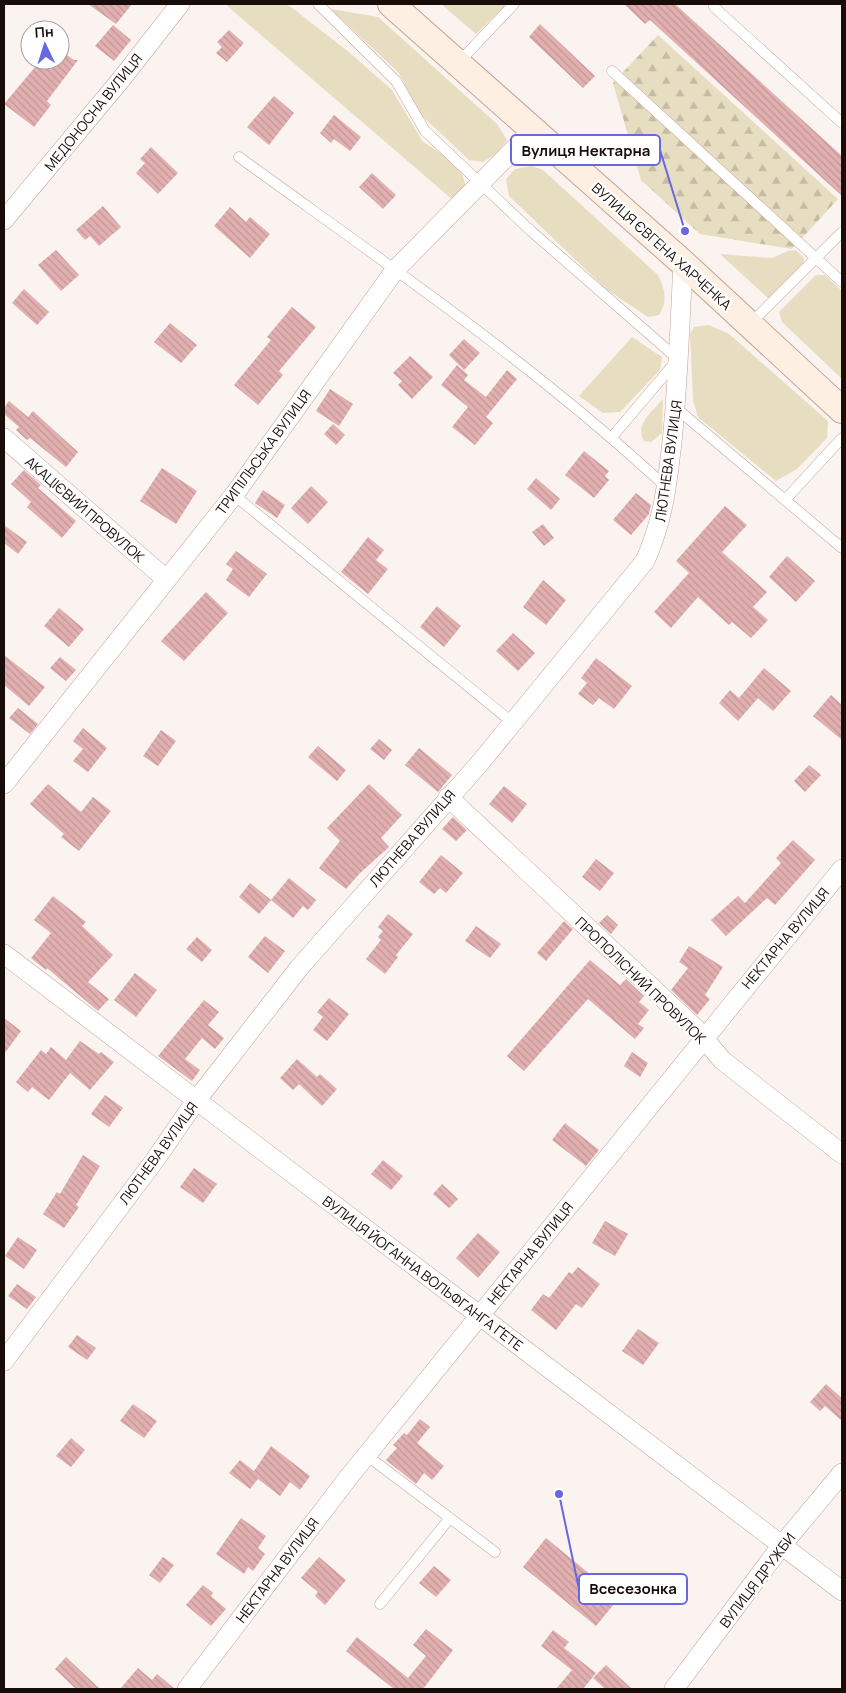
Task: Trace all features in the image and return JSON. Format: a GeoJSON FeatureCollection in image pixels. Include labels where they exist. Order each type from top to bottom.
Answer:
{"type":"FeatureCollection","features":[{"type":"Feature","properties":{"kind":"main road","name":"ВУЛИЦЯ ЄВГЕНА ХАРЧЕНКА"},"geometry":{"type":"LineString","coordinates":[[392,4],[532,131],[683,263],[842,410]]}},
{"type":"Feature","properties":{"kind":"street","name":"МЕДОНОСНА ВУЛИЦЯ"},"geometry":{"type":"LineString","coordinates":[[4,220],[123,77],[180,4]]}},
{"type":"Feature","properties":{"kind":"street","name":"ТРИПІЛЬСЬКА ВУЛИЦЯ"},"geometry":{"type":"LineString","coordinates":[[4,784],[234,495],[395,270],[532,131]]}},
{"type":"Feature","properties":{"kind":"street","name":"ЛЮТНЕВА ВУЛИЦЯ"},"geometry":{"type":"LineString","coordinates":[[4,1361],[155,1160],[195,1102],[299,968],[479,764],[645,561],[656,536],[667,488],[676,408],[683,263]]}},
{"type":"Feature","properties":{"kind":"street","name":"АКАЦІЄВИЙ ПРОВУЛОК"},"geometry":{"type":"LineString","coordinates":[[4,438],[167,580]]}},
{"type":"Feature","properties":{"kind":"street","name":"ПРОПОЛІСНИЙ ПРОВУЛОК"},"geometry":{"type":"LineString","coordinates":[[448,797],[696,1029],[702,1039],[722,1060],[842,1154]]}},
{"type":"Feature","properties":{"kind":"street","name":"НЕКТАРНА ВУЛИЦЯ"},"geometry":{"type":"LineString","coordinates":[[187,1689],[366,1456],[702,1039],[842,869]]}},
{"type":"Feature","properties":{"kind":"street","name":"ВУЛИЦЯ ЙОГАННА ВОЛЬФГАНГА ҐЕТЕ"},"geometry":{"type":"LineString","coordinates":[[4,954],[195,1102],[842,1591]]}},
{"type":"Feature","properties":{"kind":"street","name":"ВУЛИЦЯ ДРУЖБИ"},"geometry":{"type":"LineString","coordinates":[[674,1689],[782,1545],[842,1473]]}},
{"type":"Feature","properties":{"kind":"lane"},"geometry":{"type":"LineString","coordinates":[[318,4],[396,81],[426,131],[480,184],[678,359],[612,437]]}},
{"type":"Feature","properties":{"kind":"lane"},"geometry":{"type":"LineString","coordinates":[[458,64],[514,4]]}},
{"type":"Feature","properties":{"kind":"lane"},"geometry":{"type":"LineString","coordinates":[[714,4],[714,8],[842,123]]}},
{"type":"Feature","properties":{"kind":"lane"},"geometry":{"type":"LineString","coordinates":[[612,71],[842,282]]}},
{"type":"Feature","properties":{"kind":"lane"},"geometry":{"type":"LineString","coordinates":[[239,157],[496,343],[612,437],[667,488]]}},
{"type":"Feature","properties":{"kind":"lane"},"geometry":{"type":"LineString","coordinates":[[750,325],[842,232]]}},
{"type":"Feature","properties":{"kind":"lane"},"geometry":{"type":"LineString","coordinates":[[676,408],[842,548]]}},
{"type":"Feature","properties":{"kind":"lane"},"geometry":{"type":"LineString","coordinates":[[785,500],[842,438]]}},
{"type":"Feature","properties":{"kind":"lane"},"geometry":{"type":"LineString","coordinates":[[234,495],[513,723]]}},
{"type":"Feature","properties":{"kind":"lane"},"geometry":{"type":"LineString","coordinates":[[366,1456],[495,1552]]}},
{"type":"Feature","properties":{"kind":"lane"},"geometry":{"type":"LineString","coordinates":[[380,1604],[450,1518]]}},
{"type":"Feature","properties":{"kind":"green space"},"geometry":{"type":"Polygon","coordinates":[[[225,4],[286,4],[291,7],[350,53],[392,90],[423,142],[450,159],[462,174],[466,187],[454,201],[225,4]]]}},
{"type":"Feature","properties":{"kind":"green space"},"geometry":{"type":"Polygon","coordinates":[[[441,4],[504,4],[504,7],[476,34],[441,4]]]}},
{"type":"Feature","properties":{"kind":"green space"},"geometry":{"type":"Polygon","coordinates":[[[331,9],[378,17],[497,124],[507,140],[497,153],[483,162],[469,160],[419,113],[399,73],[331,9]]]}},
{"type":"Feature","properties":{"kind":"green space"},"geometry":{"type":"Polygon","coordinates":[[[658,35],[838,199],[792,249],[700,234],[641,180],[613,83],[658,35]]]}},
{"type":"Feature","properties":{"kind":"green space"},"geometry":{"type":"Polygon","coordinates":[[[532,166],[543,170],[658,275],[664,295],[664,305],[659,315],[648,317],[606,289],[509,196],[506,179],[515,169],[532,166]]]}},
{"type":"Feature","properties":{"kind":"green space"},"geometry":{"type":"Polygon","coordinates":[[[796,250],[803,257],[805,265],[769,299],[720,254],[772,258],[788,251],[796,250]]]}},
{"type":"Feature","properties":{"kind":"green space"},"geometry":{"type":"Polygon","coordinates":[[[816,275],[825,275],[842,291],[842,379],[782,322],[779,312],[816,275]]]}},
{"type":"Feature","properties":{"kind":"green space"},"geometry":{"type":"Polygon","coordinates":[[[709,325],[729,334],[828,421],[827,438],[797,469],[776,481],[698,417],[693,400],[690,334],[694,327],[709,325]]]}},
{"type":"Feature","properties":{"kind":"green space"},"geometry":{"type":"Polygon","coordinates":[[[632,337],[662,357],[660,370],[620,412],[603,413],[579,396],[632,337]]]}},
{"type":"Feature","properties":{"kind":"green space"},"geometry":{"type":"Polygon","coordinates":[[[663,399],[662,433],[651,442],[644,441],[641,429],[643,424],[663,399]]]}},
{"type":"Feature","properties":{"kind":"building"},"geometry":{"type":"Polygon","coordinates":[[[88,4],[132,4],[116,24],[88,4]]]}},
{"type":"Feature","properties":{"kind":"building"},"geometry":{"type":"Polygon","coordinates":[[[624,4],[675,4],[842,156],[842,196],[650,20],[645,24],[624,4]]]}},
{"type":"Feature","properties":{"kind":"building"},"geometry":{"type":"Polygon","coordinates":[[[540,24],[595,76],[583,88],[529,37],[540,24]]]}},
{"type":"Feature","properties":{"kind":"building"},"geometry":{"type":"Polygon","coordinates":[[[113,25],[131,40],[114,61],[95,46],[113,25]]]}},
{"type":"Feature","properties":{"kind":"building"},"geometry":{"type":"Polygon","coordinates":[[[229,30],[244,43],[227,62],[216,53],[222,47],[217,42],[229,30]]]}},
{"type":"Feature","properties":{"kind":"building"},"geometry":{"type":"Polygon","coordinates":[[[70,57],[78,60],[47,101],[51,105],[34,127],[4,104],[33,70],[70,70],[70,57]]]}},
{"type":"Feature","properties":{"kind":"building"},"geometry":{"type":"Polygon","coordinates":[[[274,96],[294,113],[269,145],[247,127],[274,96]]]}},
{"type":"Feature","properties":{"kind":"building"},"geometry":{"type":"Polygon","coordinates":[[[334,115],[361,137],[350,151],[334,139],[331,143],[320,133],[334,115]]]}},
{"type":"Feature","properties":{"kind":"building"},"geometry":{"type":"Polygon","coordinates":[[[151,147],[178,173],[158,194],[136,173],[145,163],[140,159],[151,147]]]}},
{"type":"Feature","properties":{"kind":"building"},"geometry":{"type":"Polygon","coordinates":[[[372,173],[396,195],[383,209],[359,187],[372,173]]]}},
{"type":"Feature","properties":{"kind":"building"},"geometry":{"type":"Polygon","coordinates":[[[103,206],[121,227],[99,246],[90,236],[85,240],[76,230],[103,206]]]}},
{"type":"Feature","properties":{"kind":"building"},"geometry":{"type":"Polygon","coordinates":[[[230,207],[246,222],[250,217],[270,234],[250,258],[214,226],[230,207]]]}},
{"type":"Feature","properties":{"kind":"building"},"geometry":{"type":"Polygon","coordinates":[[[56,250],[79,275],[61,291],[38,265],[56,250]]]}},
{"type":"Feature","properties":{"kind":"building"},"geometry":{"type":"Polygon","coordinates":[[[24,289],[49,312],[37,325],[12,303],[24,289]]]}},
{"type":"Feature","properties":{"kind":"building"},"geometry":{"type":"Polygon","coordinates":[[[292,307],[316,327],[279,371],[283,375],[258,405],[234,385],[271,340],[267,337],[292,307]]]}},
{"type":"Feature","properties":{"kind":"building"},"geometry":{"type":"Polygon","coordinates":[[[170,323],[197,345],[181,363],[154,342],[170,323]]]}},
{"type":"Feature","properties":{"kind":"building"},"geometry":{"type":"Polygon","coordinates":[[[464,339],[480,353],[464,370],[449,355],[464,339]]]}},
{"type":"Feature","properties":{"kind":"building"},"geometry":{"type":"Polygon","coordinates":[[[410,356],[433,377],[412,399],[398,385],[402,381],[393,373],[410,356]]]}},
{"type":"Feature","properties":{"kind":"building"},"geometry":{"type":"Polygon","coordinates":[[[457,365],[468,375],[464,380],[486,397],[507,370],[517,379],[486,417],[493,423],[475,445],[452,427],[468,407],[441,385],[457,365]]]}},
{"type":"Feature","properties":{"kind":"building"},"geometry":{"type":"Polygon","coordinates":[[[330,389],[353,404],[339,426],[316,411],[330,389]]]}},
{"type":"Feature","properties":{"kind":"building"},"geometry":{"type":"Polygon","coordinates":[[[9,401],[28,417],[33,411],[78,452],[66,467],[30,438],[27,440],[16,430],[19,427],[4,414],[4,408],[9,401]]]}},
{"type":"Feature","properties":{"kind":"building"},"geometry":{"type":"Polygon","coordinates":[[[333,424],[345,435],[336,445],[324,434],[333,424]]]}},
{"type":"Feature","properties":{"kind":"building"},"geometry":{"type":"Polygon","coordinates":[[[584,451],[609,471],[605,476],[609,480],[594,498],[565,475],[584,451]]]}},
{"type":"Feature","properties":{"kind":"building"},"geometry":{"type":"Polygon","coordinates":[[[162,468],[197,491],[176,524],[140,501],[162,468]]]}},
{"type":"Feature","properties":{"kind":"building"},"geometry":{"type":"Polygon","coordinates":[[[24,470],[41,485],[38,488],[76,521],[62,538],[27,507],[31,502],[11,484],[24,470]]]}},
{"type":"Feature","properties":{"kind":"building"},"geometry":{"type":"Polygon","coordinates":[[[536,478],[560,499],[551,510],[527,489],[536,478]]]}},
{"type":"Feature","properties":{"kind":"building"},"geometry":{"type":"Polygon","coordinates":[[[311,486],[328,502],[308,524],[291,508],[311,486]]]}},
{"type":"Feature","properties":{"kind":"building"},"geometry":{"type":"Polygon","coordinates":[[[263,490],[285,505],[277,518],[255,503],[263,490]]]}},
{"type":"Feature","properties":{"kind":"building"},"geometry":{"type":"Polygon","coordinates":[[[636,493],[651,505],[649,514],[631,535],[613,520],[636,493]]]}},
{"type":"Feature","properties":{"kind":"building"},"geometry":{"type":"Polygon","coordinates":[[[725,506],[747,525],[722,552],[767,592],[753,607],[768,620],[751,638],[732,622],[729,625],[698,597],[671,628],[654,612],[689,573],[676,561],[725,506]]]}},
{"type":"Feature","properties":{"kind":"building"},"geometry":{"type":"Polygon","coordinates":[[[543,524],[554,538],[544,546],[532,532],[543,524]]]}},
{"type":"Feature","properties":{"kind":"building"},"geometry":{"type":"Polygon","coordinates":[[[4,525],[27,542],[18,554],[4,543],[4,525]]]}},
{"type":"Feature","properties":{"kind":"building"},"geometry":{"type":"Polygon","coordinates":[[[368,537],[384,550],[376,560],[388,569],[368,594],[341,572],[368,537]]]}},
{"type":"Feature","properties":{"kind":"building"},"geometry":{"type":"Polygon","coordinates":[[[236,551],[267,574],[249,597],[226,580],[233,569],[226,564],[236,551]]]}},
{"type":"Feature","properties":{"kind":"building"},"geometry":{"type":"Polygon","coordinates":[[[787,556],[815,581],[796,602],[769,577],[787,556]]]}},
{"type":"Feature","properties":{"kind":"building"},"geometry":{"type":"Polygon","coordinates":[[[543,580],[566,600],[546,625],[523,607],[543,580]]]}},
{"type":"Feature","properties":{"kind":"building"},"geometry":{"type":"Polygon","coordinates":[[[206,592],[228,613],[184,661],[161,641],[206,592]]]}},
{"type":"Feature","properties":{"kind":"building"},"geometry":{"type":"Polygon","coordinates":[[[437,606],[461,626],[444,647],[420,627],[437,606]]]}},
{"type":"Feature","properties":{"kind":"building"},"geometry":{"type":"Polygon","coordinates":[[[59,608],[84,629],[69,647],[44,626],[59,608]]]}},
{"type":"Feature","properties":{"kind":"building"},"geometry":{"type":"Polygon","coordinates":[[[513,633],[535,653],[518,671],[496,651],[513,633]]]}},
{"type":"Feature","properties":{"kind":"building"},"geometry":{"type":"Polygon","coordinates":[[[4,655],[45,687],[29,706],[4,685],[4,655]]]}},
{"type":"Feature","properties":{"kind":"building"},"geometry":{"type":"Polygon","coordinates":[[[60,657],[76,670],[66,681],[50,668],[60,657]]]}},
{"type":"Feature","properties":{"kind":"building"},"geometry":{"type":"Polygon","coordinates":[[[596,658],[632,686],[614,709],[599,698],[593,705],[578,694],[587,683],[581,678],[596,658]]]}},
{"type":"Feature","properties":{"kind":"building"},"geometry":{"type":"Polygon","coordinates":[[[764,668],[791,691],[773,711],[758,698],[738,721],[719,703],[730,690],[739,698],[764,668]]]}},
{"type":"Feature","properties":{"kind":"building"},"geometry":{"type":"Polygon","coordinates":[[[831,695],[842,705],[842,740],[813,716],[831,695]]]}},
{"type":"Feature","properties":{"kind":"building"},"geometry":{"type":"Polygon","coordinates":[[[18,708],[38,724],[30,734],[9,718],[18,708]]]}},
{"type":"Feature","properties":{"kind":"building"},"geometry":{"type":"Polygon","coordinates":[[[83,728],[107,748],[88,772],[73,761],[83,749],[73,741],[83,728]]]}},
{"type":"Feature","properties":{"kind":"building"},"geometry":{"type":"Polygon","coordinates":[[[161,730],[176,741],[158,766],[143,756],[161,730]]]}},
{"type":"Feature","properties":{"kind":"building"},"geometry":{"type":"Polygon","coordinates":[[[379,739],[392,750],[384,760],[370,749],[379,739]]]}},
{"type":"Feature","properties":{"kind":"building"},"geometry":{"type":"Polygon","coordinates":[[[318,746],[346,770],[337,781],[308,757],[318,746]]]}},
{"type":"Feature","properties":{"kind":"building"},"geometry":{"type":"Polygon","coordinates":[[[419,748],[452,775],[438,792],[405,765],[419,748]]]}},
{"type":"Feature","properties":{"kind":"building"},"geometry":{"type":"Polygon","coordinates":[[[809,765],[821,775],[805,792],[794,781],[809,765]]]}},
{"type":"Feature","properties":{"kind":"building"},"geometry":{"type":"Polygon","coordinates":[[[48,784],[81,812],[93,797],[111,811],[79,851],[61,837],[64,834],[30,804],[48,784]]]}},
{"type":"Feature","properties":{"kind":"building"},"geometry":{"type":"Polygon","coordinates":[[[369,784],[402,815],[381,838],[389,847],[360,873],[346,889],[319,868],[340,841],[327,828],[369,784]]]}},
{"type":"Feature","properties":{"kind":"building"},"geometry":{"type":"Polygon","coordinates":[[[504,786],[527,804],[512,823],[489,804],[504,786]]]}},
{"type":"Feature","properties":{"kind":"building"},"geometry":{"type":"Polygon","coordinates":[[[453,817],[467,830],[456,841],[442,829],[453,817]]]}},
{"type":"Feature","properties":{"kind":"building"},"geometry":{"type":"Polygon","coordinates":[[[793,840],[815,860],[775,905],[767,898],[726,936],[711,920],[738,896],[745,903],[781,863],[776,858],[793,840]]]}},
{"type":"Feature","properties":{"kind":"building"},"geometry":{"type":"Polygon","coordinates":[[[441,855],[463,873],[446,893],[440,888],[434,894],[419,882],[441,855]]]}},
{"type":"Feature","properties":{"kind":"building"},"geometry":{"type":"Polygon","coordinates":[[[596,859],[614,873],[600,891],[582,877],[596,859]]]}},
{"type":"Feature","properties":{"kind":"building"},"geometry":{"type":"Polygon","coordinates":[[[289,878],[316,900],[308,910],[303,906],[293,918],[271,900],[289,878]]]}},
{"type":"Feature","properties":{"kind":"building"},"geometry":{"type":"Polygon","coordinates":[[[250,883],[271,900],[259,914],[239,897],[250,883]]]}},
{"type":"Feature","properties":{"kind":"building"},"geometry":{"type":"Polygon","coordinates":[[[53,896],[86,922],[82,926],[113,955],[88,982],[109,999],[98,1011],[47,968],[46,970],[31,958],[51,933],[34,920],[53,896]]]}},
{"type":"Feature","properties":{"kind":"building"},"geometry":{"type":"Polygon","coordinates":[[[388,914],[413,934],[396,955],[398,957],[385,974],[366,959],[381,940],[378,937],[383,931],[378,927],[388,914]]]}},
{"type":"Feature","properties":{"kind":"building"},"geometry":{"type":"Polygon","coordinates":[[[607,915],[618,925],[611,934],[599,923],[607,915]]]}},
{"type":"Feature","properties":{"kind":"building"},"geometry":{"type":"Polygon","coordinates":[[[564,921],[573,929],[546,961],[537,953],[564,921]]]}},
{"type":"Feature","properties":{"kind":"building"},"geometry":{"type":"Polygon","coordinates":[[[476,926],[501,944],[490,958],[465,941],[476,926]]]}},
{"type":"Feature","properties":{"kind":"building"},"geometry":{"type":"Polygon","coordinates":[[[265,936],[285,951],[268,973],[248,957],[265,936]]]}},
{"type":"Feature","properties":{"kind":"building"},"geometry":{"type":"Polygon","coordinates":[[[197,937],[212,950],[202,962],[186,949],[197,937]]]}},
{"type":"Feature","properties":{"kind":"building"},"geometry":{"type":"Polygon","coordinates":[[[689,946],[723,967],[705,995],[710,999],[697,1015],[671,990],[688,968],[679,962],[689,946]]]}},
{"type":"Feature","properties":{"kind":"building"},"geometry":{"type":"Polygon","coordinates":[[[590,960],[620,985],[626,979],[644,996],[639,1002],[649,1010],[638,1024],[644,1028],[635,1039],[588,999],[524,1071],[507,1056],[590,960]]]}},
{"type":"Feature","properties":{"kind":"building"},"geometry":{"type":"Polygon","coordinates":[[[135,973],[157,990],[136,1017],[114,1000],[135,973]]]}},
{"type":"Feature","properties":{"kind":"building"},"geometry":{"type":"Polygon","coordinates":[[[329,998],[349,1014],[327,1041],[313,1030],[323,1017],[317,1012],[329,998]]]}},
{"type":"Feature","properties":{"kind":"building"},"geometry":{"type":"Polygon","coordinates":[[[204,1000],[219,1012],[208,1025],[224,1038],[215,1049],[202,1038],[185,1059],[200,1070],[192,1081],[158,1056],[204,1000]]]}},
{"type":"Feature","properties":{"kind":"building"},"geometry":{"type":"Polygon","coordinates":[[[4,1018],[21,1031],[4,1054],[4,1018]]]}},
{"type":"Feature","properties":{"kind":"building"},"geometry":{"type":"Polygon","coordinates":[[[80,1041],[99,1054],[101,1052],[114,1062],[90,1090],[70,1073],[49,1100],[32,1087],[28,1092],[16,1082],[41,1050],[46,1054],[51,1047],[66,1060],[80,1041]]]}},
{"type":"Feature","properties":{"kind":"building"},"geometry":{"type":"Polygon","coordinates":[[[632,1052],[648,1063],[640,1077],[624,1066],[632,1052]]]}},
{"type":"Feature","properties":{"kind":"building"},"geometry":{"type":"Polygon","coordinates":[[[297,1059],[317,1077],[320,1074],[337,1089],[322,1106],[299,1084],[293,1090],[280,1078],[297,1059]]]}},
{"type":"Feature","properties":{"kind":"building"},"geometry":{"type":"Polygon","coordinates":[[[105,1095],[123,1108],[109,1127],[91,1114],[105,1095]]]}},
{"type":"Feature","properties":{"kind":"building"},"geometry":{"type":"Polygon","coordinates":[[[565,1123],[599,1150],[586,1166],[552,1140],[565,1123]]]}},
{"type":"Feature","properties":{"kind":"building"},"geometry":{"type":"Polygon","coordinates":[[[83,1155],[100,1166],[76,1205],[79,1207],[64,1228],[43,1214],[57,1192],[60,1194],[83,1155]]]}},
{"type":"Feature","properties":{"kind":"building"},"geometry":{"type":"Polygon","coordinates":[[[383,1160],[403,1176],[391,1190],[371,1174],[383,1160]]]}},
{"type":"Feature","properties":{"kind":"building"},"geometry":{"type":"Polygon","coordinates":[[[194,1168],[217,1184],[203,1203],[180,1187],[194,1168]]]}},
{"type":"Feature","properties":{"kind":"building"},"geometry":{"type":"Polygon","coordinates":[[[442,1184],[458,1199],[449,1208],[433,1194],[442,1184]]]}},
{"type":"Feature","properties":{"kind":"building"},"geometry":{"type":"Polygon","coordinates":[[[605,1221],[628,1234],[615,1256],[592,1243],[605,1221]]]}},
{"type":"Feature","properties":{"kind":"building"},"geometry":{"type":"Polygon","coordinates":[[[478,1233],[500,1252],[478,1278],[456,1258],[478,1233]]]}},
{"type":"Feature","properties":{"kind":"building"},"geometry":{"type":"Polygon","coordinates":[[[18,1237],[37,1250],[24,1269],[5,1256],[18,1237]]]}},
{"type":"Feature","properties":{"kind":"building"},"geometry":{"type":"Polygon","coordinates":[[[578,1267],[600,1284],[582,1308],[576,1304],[556,1330],[531,1310],[543,1294],[549,1298],[569,1272],[572,1274],[578,1267]]]}},
{"type":"Feature","properties":{"kind":"building"},"geometry":{"type":"Polygon","coordinates":[[[17,1284],[36,1297],[27,1309],[8,1296],[17,1284]]]}},
{"type":"Feature","properties":{"kind":"building"},"geometry":{"type":"Polygon","coordinates":[[[638,1329],[659,1343],[643,1365],[622,1351],[638,1329]]]}},
{"type":"Feature","properties":{"kind":"building"},"geometry":{"type":"Polygon","coordinates":[[[77,1335],[96,1348],[87,1360],[68,1347],[77,1335]]]}},
{"type":"Feature","properties":{"kind":"building"},"geometry":{"type":"Polygon","coordinates":[[[826,1384],[842,1398],[842,1421],[825,1406],[820,1411],[810,1402],[826,1384]]]}},
{"type":"Feature","properties":{"kind":"building"},"geometry":{"type":"Polygon","coordinates":[[[133,1404],[157,1421],[144,1438],[120,1421],[133,1404]]]}},
{"type":"Feature","properties":{"kind":"building"},"geometry":{"type":"Polygon","coordinates":[[[420,1419],[430,1427],[417,1443],[444,1466],[432,1480],[424,1473],[416,1484],[386,1460],[397,1448],[393,1445],[404,1433],[407,1435],[420,1419]]]}},
{"type":"Feature","properties":{"kind":"building"},"geometry":{"type":"Polygon","coordinates":[[[71,1438],[85,1450],[71,1467],[56,1456],[71,1438]]]}},
{"type":"Feature","properties":{"kind":"building"},"geometry":{"type":"Polygon","coordinates":[[[271,1446],[310,1476],[300,1490],[290,1482],[280,1496],[258,1479],[250,1489],[229,1473],[240,1460],[254,1471],[271,1446]]]}},
{"type":"Feature","properties":{"kind":"building"},"geometry":{"type":"Polygon","coordinates":[[[241,1518],[266,1536],[258,1548],[265,1554],[253,1571],[248,1567],[244,1574],[216,1554],[241,1518]]]}},
{"type":"Feature","properties":{"kind":"building"},"geometry":{"type":"Polygon","coordinates":[[[546,1538],[619,1598],[596,1626],[523,1567],[546,1538]]]}},
{"type":"Feature","properties":{"kind":"building"},"geometry":{"type":"Polygon","coordinates":[[[163,1557],[174,1565],[160,1583],[149,1575],[163,1557]]]}},
{"type":"Feature","properties":{"kind":"building"},"geometry":{"type":"Polygon","coordinates":[[[319,1557],[346,1580],[325,1605],[315,1596],[318,1592],[301,1578],[319,1557]]]}},
{"type":"Feature","properties":{"kind":"building"},"geometry":{"type":"Polygon","coordinates":[[[434,1566],[451,1580],[436,1597],[419,1583],[434,1566]]]}},
{"type":"Feature","properties":{"kind":"building"},"geometry":{"type":"Polygon","coordinates":[[[203,1585],[213,1593],[211,1596],[226,1609],[211,1626],[186,1605],[203,1585]]]}},
{"type":"Feature","properties":{"kind":"building"},"geometry":{"type":"Polygon","coordinates":[[[426,1629],[453,1650],[423,1689],[394,1689],[346,1651],[357,1637],[408,1678],[426,1656],[413,1645],[426,1629]]]}},
{"type":"Feature","properties":{"kind":"building"},"geometry":{"type":"Polygon","coordinates":[[[553,1630],[569,1642],[564,1648],[596,1673],[583,1689],[556,1689],[572,1670],[541,1646],[553,1630]]]}},
{"type":"Feature","properties":{"kind":"building"},"geometry":{"type":"Polygon","coordinates":[[[66,1657],[100,1689],[76,1689],[55,1669],[66,1657]]]}},
{"type":"Feature","properties":{"kind":"building"},"geometry":{"type":"Polygon","coordinates":[[[606,1665],[632,1689],[605,1689],[593,1678],[606,1665]]]}},
{"type":"Feature","properties":{"kind":"building"},"geometry":{"type":"Polygon","coordinates":[[[138,1668],[152,1680],[157,1674],[175,1689],[120,1689],[138,1668]]]}},
{"type":"Feature","properties":{"kind":"place","name":"Вулиця Нектарна"},"geometry":{"type":"Point","coordinates":[685,231]}},
{"type":"Feature","properties":{"kind":"place","name":"Всесезонка"},"geometry":{"type":"Point","coordinates":[559,1494]}}]}
